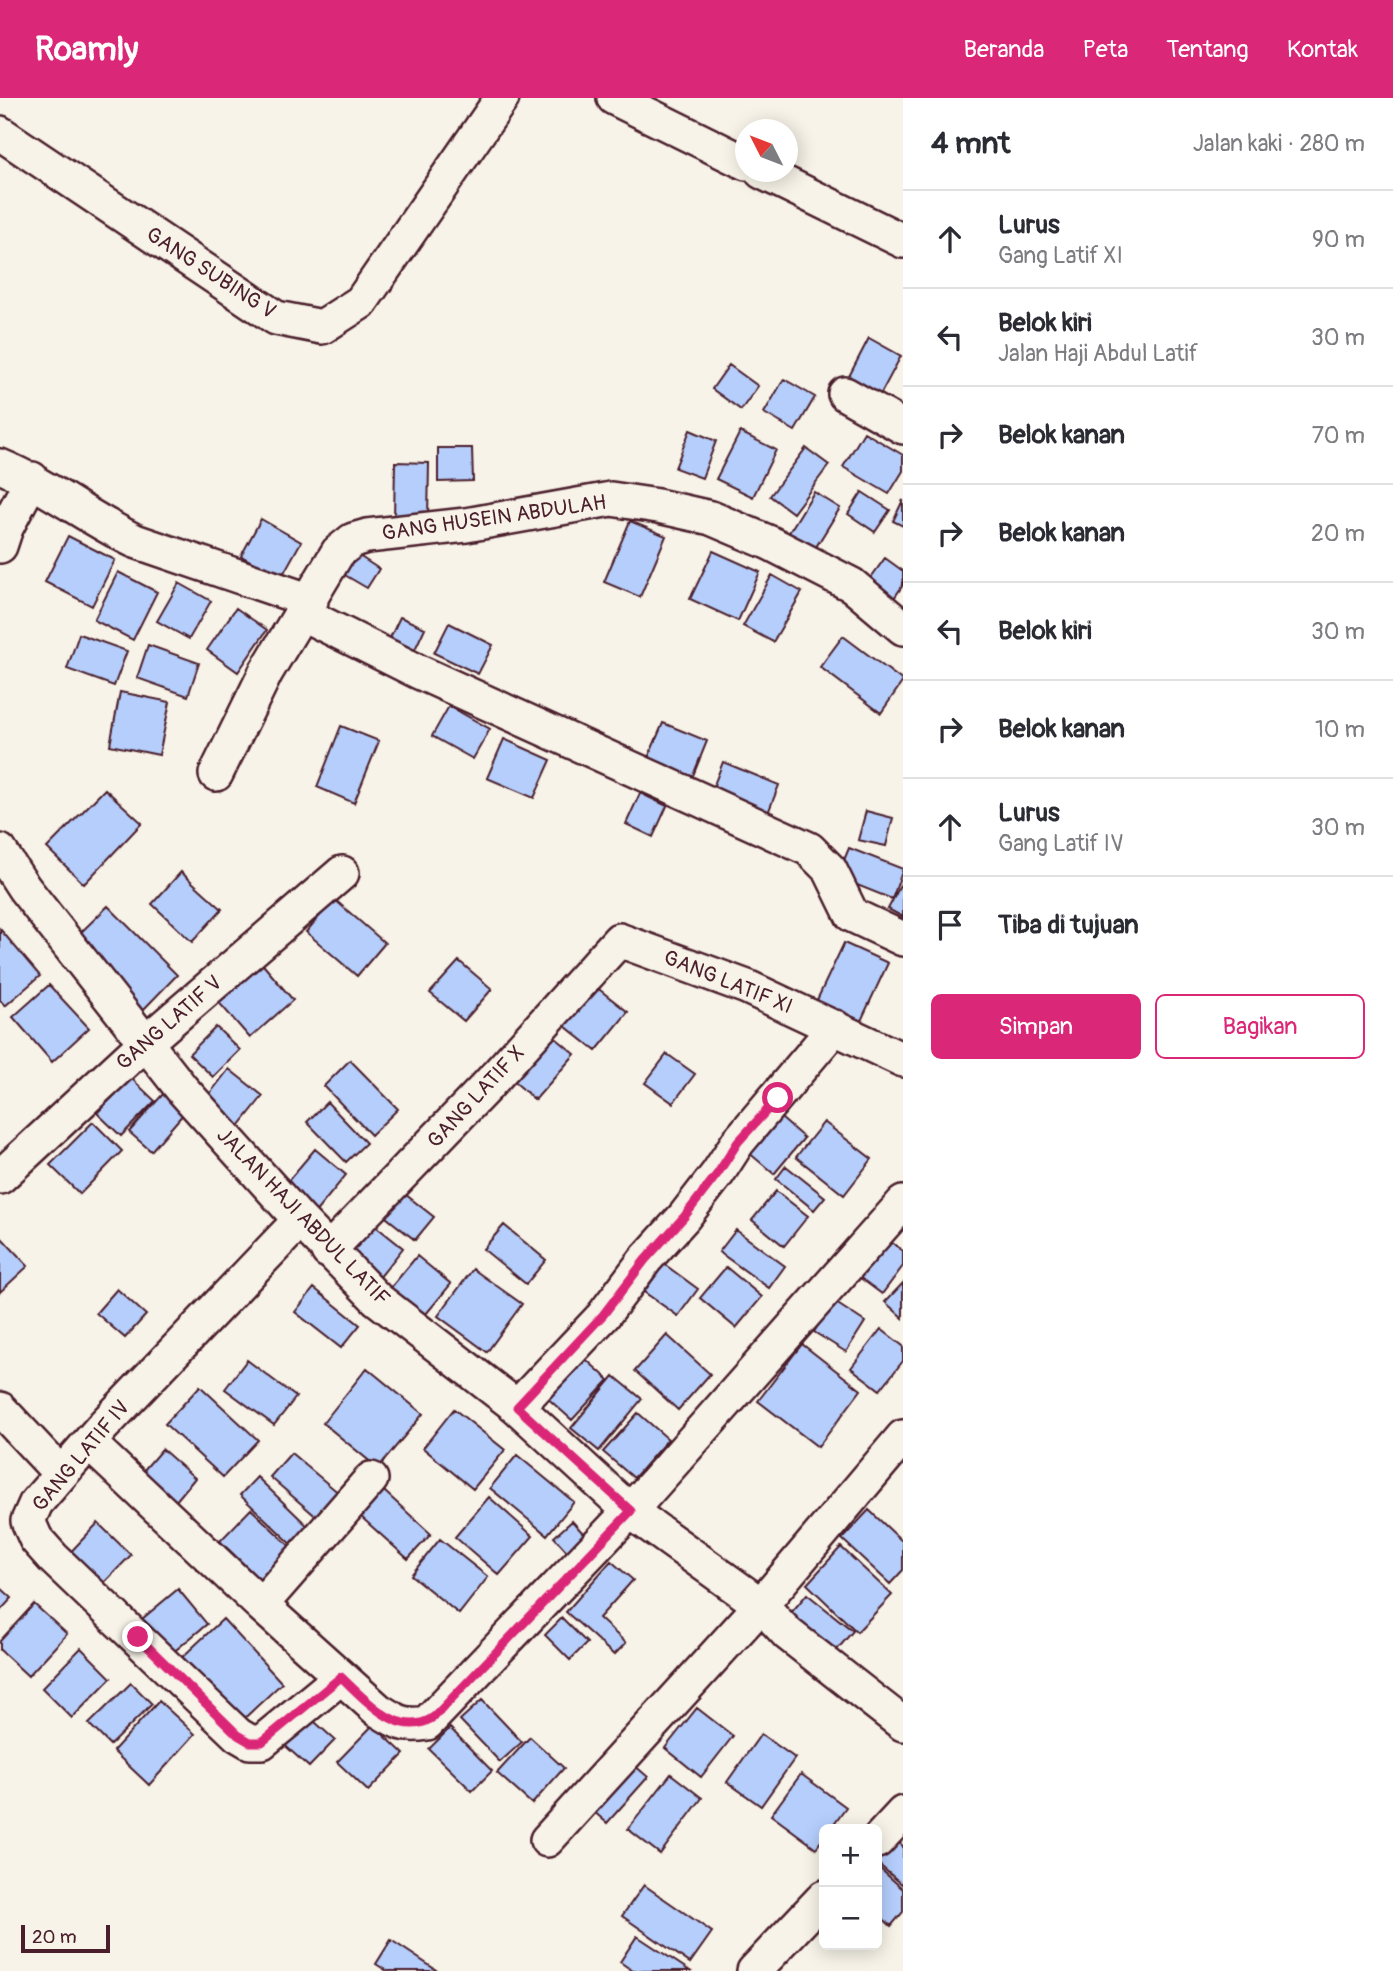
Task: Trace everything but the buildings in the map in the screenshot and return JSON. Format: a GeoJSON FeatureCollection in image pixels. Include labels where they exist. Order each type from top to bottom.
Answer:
{"type":"FeatureCollection","features":[{"type":"Feature","properties":{"kind":"street","name":"GANG SUBING V"},"geometry":{"type":"LineString","coordinates":[[0,133],[276,318],[322,327],[361,302],[502,98]]}},
{"type":"Feature","properties":{"kind":"street"},"geometry":{"type":"LineString","coordinates":[[614,98],[735,158]]}},
{"type":"Feature","properties":{"kind":"street"},"geometry":{"type":"LineString","coordinates":[[782,182],[903,241]]}},
{"type":"Feature","properties":{"kind":"street"},"geometry":{"type":"LineString","coordinates":[[845,394],[903,427]]}},
{"type":"Feature","properties":{"kind":"street"},"geometry":{"type":"LineString","coordinates":[[0,466],[32,479],[135,541],[307,608],[419,672],[809,849],[830,870],[852,915],[903,939]]}},
{"type":"Feature","properties":{"kind":"street"},"geometry":{"type":"LineString","coordinates":[[0,546],[6,528],[32,479]]}},
{"type":"Feature","properties":{"kind":"street","name":"GANG HUSEIN ABDULAH"},"geometry":{"type":"LineString","coordinates":[[216,774],[267,672],[338,552],[353,540],[367,536],[466,525],[611,499],[658,506],[711,518],[770,543],[852,585],[903,628]]}},
{"type":"Feature","properties":{"kind":"street","name":"JALAN HAJI ABDUL LATIF"},"geometry":{"type":"LineString","coordinates":[[0,851],[12,895],[146,1042],[182,1089],[328,1251],[377,1299],[517,1407],[631,1511],[761,1605],[789,1634],[903,1724]]}},
{"type":"Feature","properties":{"kind":"street","name":"GANG LATIF V"},"geometry":{"type":"LineString","coordinates":[[0,1177],[146,1042],[342,873]]}},
{"type":"Feature","properties":{"kind":"street","name":"GANG LATIF XI"},"geometry":{"type":"LineString","coordinates":[[619,940],[747,986],[896,1056]]}},
{"type":"Feature","properties":{"kind":"street","name":"GANG LATIF X"},"geometry":{"type":"LineString","coordinates":[[328,1251],[486,1087],[619,940]]}},
{"type":"Feature","properties":{"kind":"street"},"geometry":{"type":"LineString","coordinates":[[517,1407],[603,1315],[645,1260],[684,1217],[738,1142],[778,1098],[835,1027]]}},
{"type":"Feature","properties":{"kind":"street"},"geometry":{"type":"LineString","coordinates":[[89,1443],[261,1605],[378,1710],[397,1722],[410,1725],[427,1723],[631,1511],[903,1203]]}},
{"type":"Feature","properties":{"kind":"street","name":"GANG LATIF IV"},"geometry":{"type":"LineString","coordinates":[[300,1220],[89,1443],[36,1503],[28,1521],[36,1539],[238,1735],[250,1742],[262,1742],[341,1677]]}},
{"type":"Feature","properties":{"kind":"street"},"geometry":{"type":"LineString","coordinates":[[0,1409],[61,1474]]}},
{"type":"Feature","properties":{"kind":"street"},"geometry":{"type":"LineString","coordinates":[[547,1840],[761,1605],[903,1437]]}},
{"type":"Feature","properties":{"kind":"street"},"geometry":{"type":"LineString","coordinates":[[261,1605],[371,1479]]}},
{"type":"Feature","properties":{"kind":"street"},"geometry":{"type":"LineString","coordinates":[[882,1836],[903,1813]]}},
{"type":"Feature","properties":{"kind":"street"},"geometry":{"type":"LineString","coordinates":[[754,1971],[819,1902]]}},
{"type":"Feature","properties":{"kind":"route"},"geometry":{"type":"LineString","coordinates":[[138,1637],[238,1735],[250,1742],[262,1742],[341,1677],[378,1710],[397,1722],[410,1725],[427,1723],[631,1511],[517,1407],[603,1315],[645,1260],[684,1217],[738,1142],[778,1098]]}}]}
